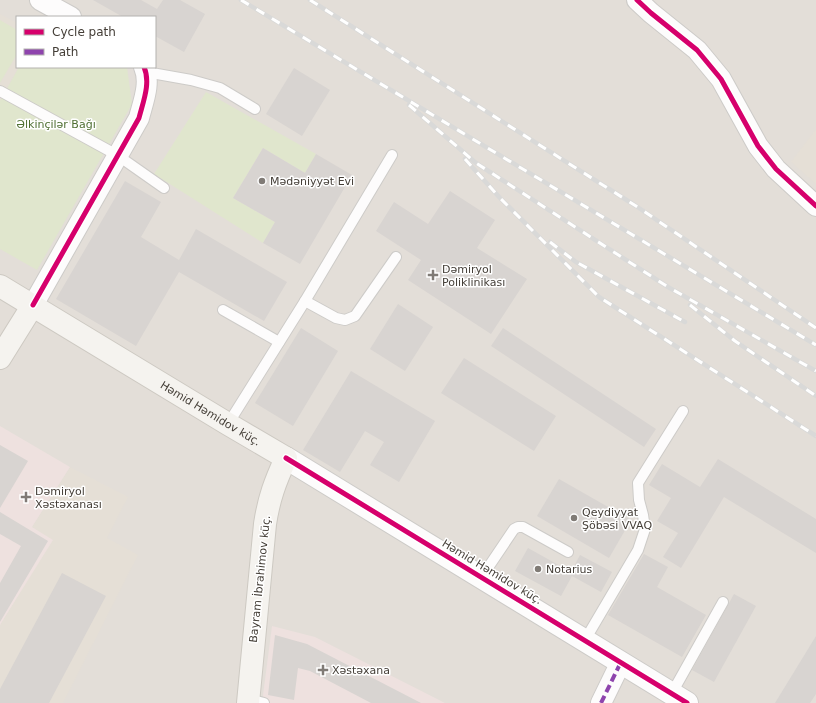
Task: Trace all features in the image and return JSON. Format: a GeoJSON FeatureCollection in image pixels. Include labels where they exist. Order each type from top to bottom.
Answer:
{"type":"FeatureCollection","features":[{"type":"Feature","properties":{"kind":"main road","name":"Həmid Həmidov küç."},"geometry":{"type":"LineString","coordinates":[[0,286],[286,458]]}},
{"type":"Feature","properties":{"kind":"main road"},"geometry":{"type":"LineString","coordinates":[[0,358],[33,305]]}},
{"type":"Feature","properties":{"kind":"main road","name":"Bayram İbrahimov küç."},"geometry":{"type":"LineString","coordinates":[[254,702],[265,524],[270,495],[286,458]]}},
{"type":"Feature","properties":{"kind":"street"},"geometry":{"type":"LineString","coordinates":[[40,0],[69,16]]}},
{"type":"Feature","properties":{"kind":"street"},"geometry":{"type":"LineString","coordinates":[[637,0],[697,50],[721,79],[758,146],[776,169],[816,206]]}},
{"type":"Feature","properties":{"kind":"street"},"geometry":{"type":"LineString","coordinates":[[33,305],[117,154],[139,118],[147,85],[145,70]]}},
{"type":"Feature","properties":{"kind":"street","name":"Həmid Həmidov küç."},"geometry":{"type":"LineString","coordinates":[[286,458],[680,698]]}},
{"type":"Feature","properties":{"kind":"street"},"geometry":{"type":"LineString","coordinates":[[601,703],[622,662]]}},
{"type":"Feature","properties":{"kind":"lane"},"geometry":{"type":"LineString","coordinates":[[145,70],[220,88],[255,109]]}},
{"type":"Feature","properties":{"kind":"lane"},"geometry":{"type":"LineString","coordinates":[[0,91],[117,154],[164,188]]}},
{"type":"Feature","properties":{"kind":"lane"},"geometry":{"type":"LineString","coordinates":[[228,424],[392,154]]}},
{"type":"Feature","properties":{"kind":"lane"},"geometry":{"type":"LineString","coordinates":[[304,301],[336,318],[345,320],[355,316],[396,257]]}},
{"type":"Feature","properties":{"kind":"lane"},"geometry":{"type":"LineString","coordinates":[[223,310],[279,342]]}},
{"type":"Feature","properties":{"kind":"lane"},"geometry":{"type":"LineString","coordinates":[[585,640],[638,550],[645,529],[639,500],[638,483],[683,410]]}},
{"type":"Feature","properties":{"kind":"lane"},"geometry":{"type":"LineString","coordinates":[[481,578],[514,529],[518,526],[524,527],[568,552]]}},
{"type":"Feature","properties":{"kind":"lane"},"geometry":{"type":"LineString","coordinates":[[680,698],[723,602]]}},
{"type":"Feature","properties":{"kind":"shaded area"},"geometry":{"type":"Polygon","coordinates":[[[0,0],[816,0],[816,703],[0,703],[0,0]]]}},
{"type":"Feature","properties":{"kind":"shaded area"},"geometry":{"type":"Polygon","coordinates":[[[0,14],[16,22],[16,68],[18,68],[0,101],[0,14]]]}},
{"type":"Feature","properties":{"kind":"shaded area"},"geometry":{"type":"Polygon","coordinates":[[[816,129],[816,184],[791,162],[816,129]]]}},
{"type":"Feature","properties":{"kind":"shaded area","name":"Dəmiryol Xəstəxanası"},"geometry":{"type":"Polygon","coordinates":[[[0,426],[70,467],[32,527],[53,540],[0,625],[0,426]]]}},
{"type":"Feature","properties":{"kind":"shaded area"},"geometry":{"type":"Polygon","coordinates":[[[70,467],[128,497],[107,538],[138,555],[63,703],[0,703],[0,625],[52,540],[32,527],[70,467]]]}},
{"type":"Feature","properties":{"kind":"shaded area","name":"Xəstəxana"},"geometry":{"type":"Polygon","coordinates":[[[272,626],[315,637],[445,703],[262,703],[272,626]]]}},
{"type":"Feature","properties":{"kind":"green space"},"geometry":{"type":"Polygon","coordinates":[[[0,20],[16,29],[16,56],[0,83],[0,20]]]}},
{"type":"Feature","properties":{"kind":"green space","name":"Əlkinçilər Bağı"},"geometry":{"type":"Polygon","coordinates":[[[18,68],[127,68],[132,104],[37,270],[0,249],[0,101],[18,68]]]}},
{"type":"Feature","properties":{"kind":"green space"},"geometry":{"type":"Polygon","coordinates":[[[206,92],[316,154],[305,173],[263,148],[233,198],[275,222],[263,243],[154,174],[206,92]]]}},
{"type":"Feature","properties":{"kind":"building"},"geometry":{"type":"Polygon","coordinates":[[[93,0],[141,0],[157,9],[163,0],[180,0],[205,14],[184,52],[156,37],[156,16],[121,16],[93,0]]]}},
{"type":"Feature","properties":{"kind":"building"},"geometry":{"type":"Polygon","coordinates":[[[294,68],[330,90],[302,136],[266,114],[294,68]]]}},
{"type":"Feature","properties":{"kind":"building"},"geometry":{"type":"Polygon","coordinates":[[[263,148],[305,173],[316,154],[352,175],[300,264],[263,243],[275,222],[233,198],[263,148]]]}},
{"type":"Feature","properties":{"kind":"building"},"geometry":{"type":"Polygon","coordinates":[[[125,181],[161,202],[141,237],[179,260],[196,229],[287,282],[264,321],[179,272],[136,346],[56,299],[125,181]]]}},
{"type":"Feature","properties":{"kind":"building"},"geometry":{"type":"Polygon","coordinates":[[[450,191],[495,220],[477,248],[527,279],[491,334],[408,280],[421,260],[376,231],[394,202],[428,224],[450,191]]]}},
{"type":"Feature","properties":{"kind":"building"},"geometry":{"type":"Polygon","coordinates":[[[398,304],[433,327],[405,371],[370,349],[398,304]]]}},
{"type":"Feature","properties":{"kind":"building"},"geometry":{"type":"Polygon","coordinates":[[[301,328],[338,351],[293,426],[255,403],[301,328]]]}},
{"type":"Feature","properties":{"kind":"building"},"geometry":{"type":"Polygon","coordinates":[[[503,328],[656,429],[644,447],[491,346],[503,328]]]}},
{"type":"Feature","properties":{"kind":"building"},"geometry":{"type":"Polygon","coordinates":[[[464,358],[556,416],[534,451],[441,393],[464,358]]]}},
{"type":"Feature","properties":{"kind":"building"},"geometry":{"type":"Polygon","coordinates":[[[351,371],[435,421],[399,482],[370,465],[384,442],[365,431],[340,472],[303,450],[351,371]]]}},
{"type":"Feature","properties":{"kind":"building"},"geometry":{"type":"Polygon","coordinates":[[[0,445],[28,461],[0,508],[0,445]]]}},
{"type":"Feature","properties":{"kind":"building"},"geometry":{"type":"Polygon","coordinates":[[[718,459],[816,519],[816,553],[724,497],[681,568],[663,557],[678,533],[657,521],[671,498],[649,485],[662,464],[700,487],[718,459]]]}},
{"type":"Feature","properties":{"kind":"building"},"geometry":{"type":"Polygon","coordinates":[[[559,479],[631,520],[609,558],[537,516],[559,479]]]}},
{"type":"Feature","properties":{"kind":"building"},"geometry":{"type":"Polygon","coordinates":[[[0,512],[48,541],[0,622],[0,583],[21,546],[0,534],[0,512]]]}},
{"type":"Feature","properties":{"kind":"building"},"geometry":{"type":"Polygon","coordinates":[[[528,548],[571,572],[580,555],[612,572],[601,592],[572,576],[561,596],[515,571],[528,548]]]}},
{"type":"Feature","properties":{"kind":"building"},"geometry":{"type":"Polygon","coordinates":[[[644,554],[668,567],[657,587],[706,615],[682,657],[608,615],[644,554]]]}},
{"type":"Feature","properties":{"kind":"building"},"geometry":{"type":"Polygon","coordinates":[[[62,573],[106,596],[49,703],[0,703],[0,689],[62,573]]]}},
{"type":"Feature","properties":{"kind":"building"},"geometry":{"type":"Polygon","coordinates":[[[734,594],[756,606],[714,682],[692,670],[734,594]]]}},
{"type":"Feature","properties":{"kind":"building"},"geometry":{"type":"Polygon","coordinates":[[[275,635],[307,644],[421,703],[371,703],[310,671],[298,668],[294,700],[268,695],[275,635]]]}},
{"type":"Feature","properties":{"kind":"building"},"geometry":{"type":"Polygon","coordinates":[[[816,636],[816,694],[810,703],[775,703],[816,636]]]}},
{"type":"Feature","properties":{"kind":"railway"},"geometry":{"type":"LineString","coordinates":[[241,0],[816,345]]}},
{"type":"Feature","properties":{"kind":"railway"},"geometry":{"type":"LineString","coordinates":[[310,0],[636,206],[816,328]]}},
{"type":"Feature","properties":{"kind":"railway"},"geometry":{"type":"LineString","coordinates":[[409,105],[476,163],[668,287],[816,371]]}},
{"type":"Feature","properties":{"kind":"railway"},"geometry":{"type":"LineString","coordinates":[[465,159],[500,198],[599,297],[816,436]]}},
{"type":"Feature","properties":{"kind":"railway"},"geometry":{"type":"LineString","coordinates":[[550,242],[576,262],[685,322]]}},
{"type":"Feature","properties":{"kind":"railway"},"geometry":{"type":"LineString","coordinates":[[690,305],[735,341],[816,396]]}},
{"type":"Feature","properties":{"kind":"marked path"},"geometry":{"type":"LineString","coordinates":[[601,703],[621,662]]}},
{"type":"Feature","properties":{"kind":"cycle path"},"geometry":{"type":"LineString","coordinates":[[637,0],[697,50],[721,79],[758,146],[776,169],[816,206]]}},
{"type":"Feature","properties":{"kind":"cycle path"},"geometry":{"type":"LineString","coordinates":[[33,305],[139,118],[147,86],[144,68]]}},
{"type":"Feature","properties":{"kind":"cycle path"},"geometry":{"type":"LineString","coordinates":[[286,458],[687,703]]}},
{"type":"Feature","properties":{"kind":"place","name":"Mədəniyyət Evi"},"geometry":{"type":"Point","coordinates":[262,181]}},
{"type":"Feature","properties":{"kind":"place","name":"Dəmiryol Poliklinikası"},"geometry":{"type":"Point","coordinates":[433,275]}},
{"type":"Feature","properties":{"kind":"place","name":"Dəmiryol Xəstəxanası"},"geometry":{"type":"Point","coordinates":[26,497]}},
{"type":"Feature","properties":{"kind":"place","name":"Qeydiyyat Şöbəsi VVAQ"},"geometry":{"type":"Point","coordinates":[574,518]}},
{"type":"Feature","properties":{"kind":"place","name":"Notarius"},"geometry":{"type":"Point","coordinates":[538,569]}},
{"type":"Feature","properties":{"kind":"place","name":"Xəstəxana"},"geometry":{"type":"Point","coordinates":[323,670]}}]}
